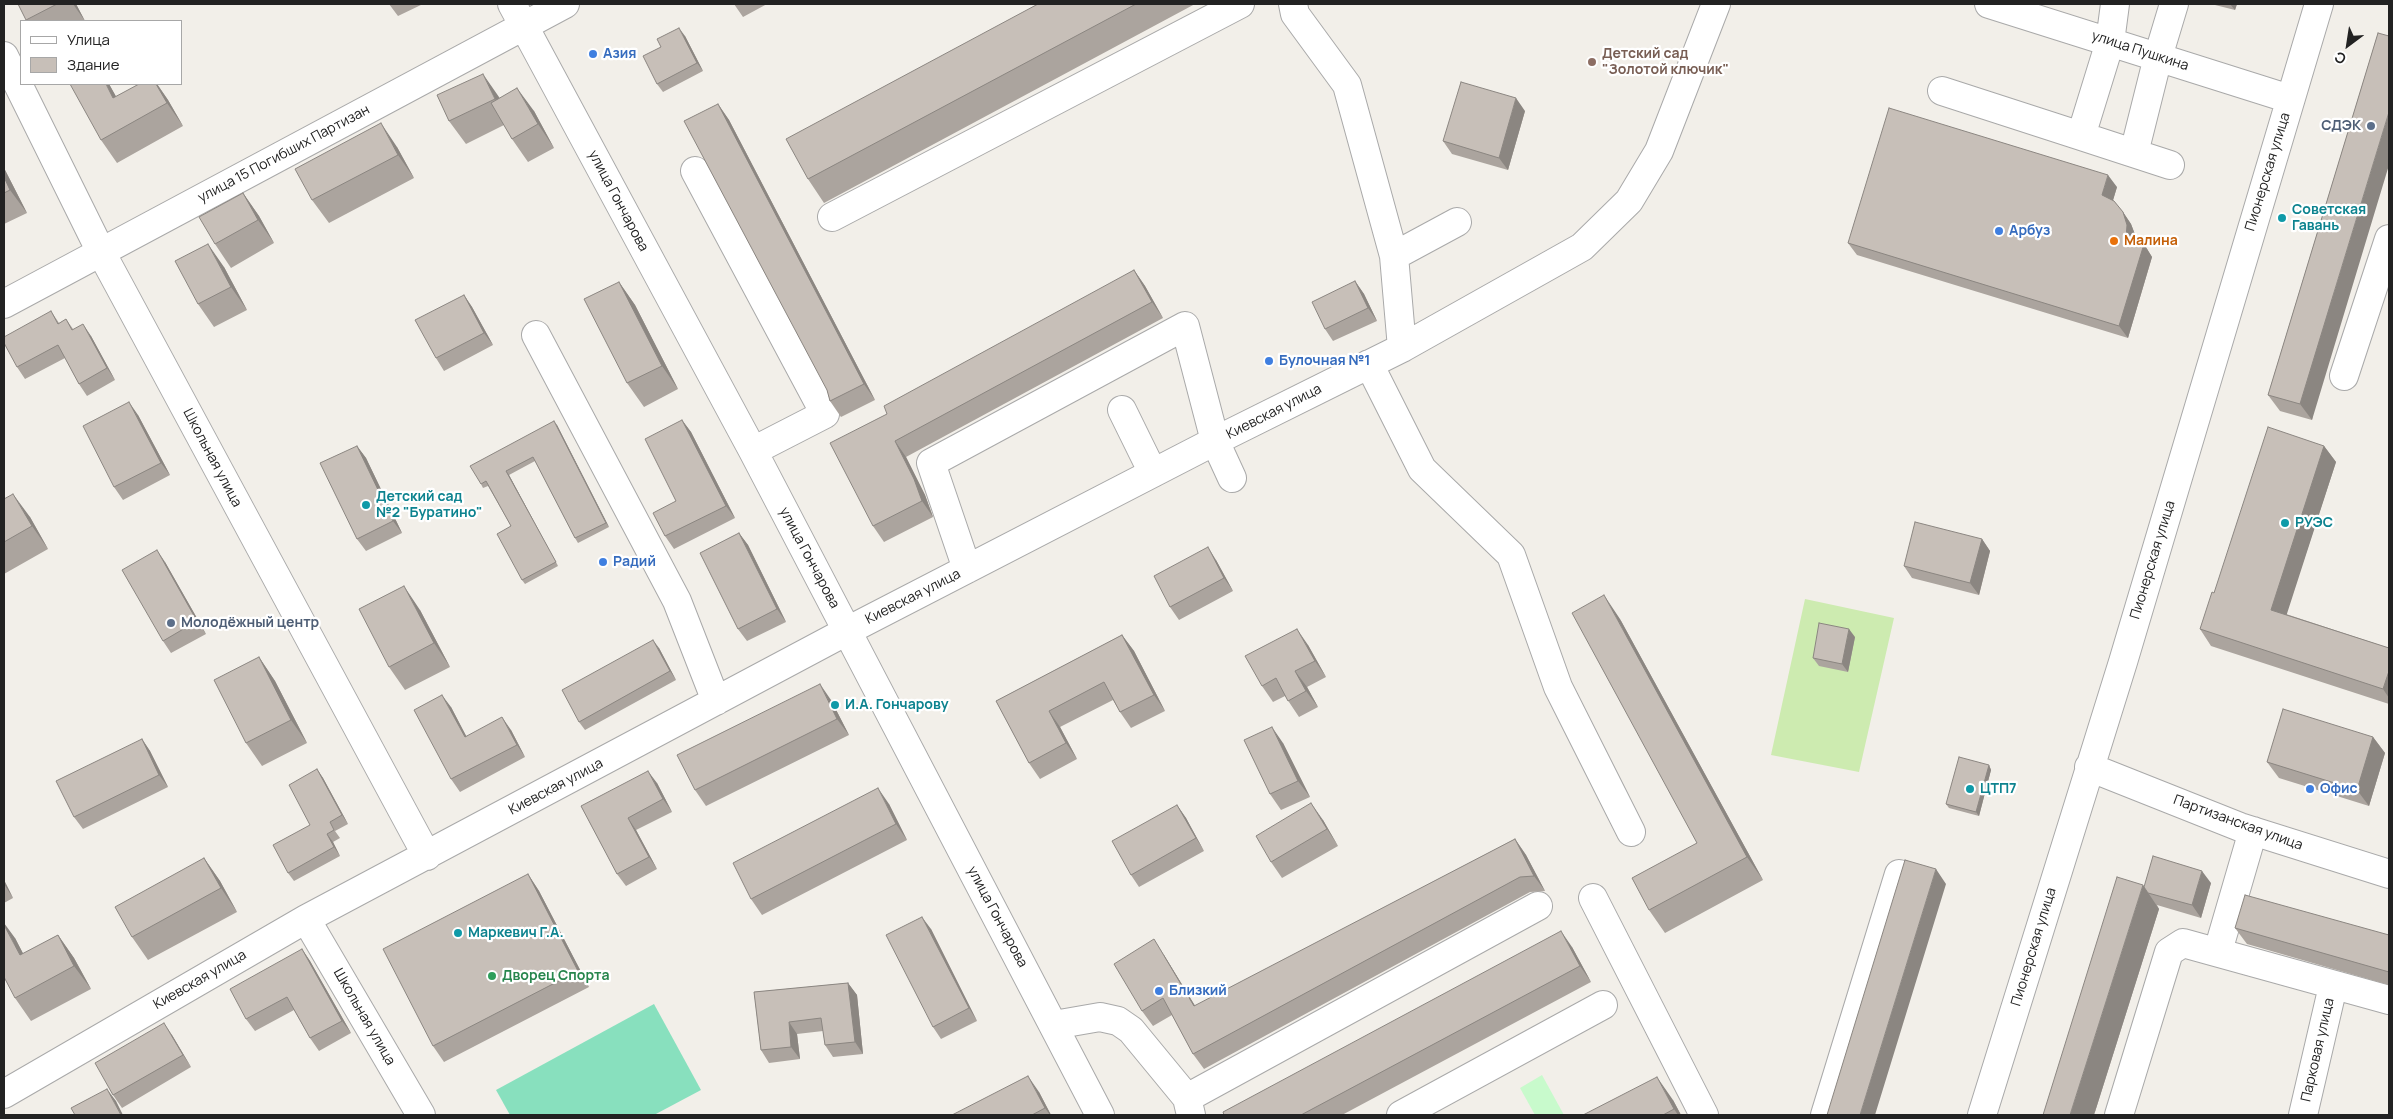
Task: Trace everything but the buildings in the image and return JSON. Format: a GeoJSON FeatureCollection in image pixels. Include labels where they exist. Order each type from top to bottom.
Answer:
{"type":"FeatureCollection","features":[{"type":"Feature","properties":{"kind":"street","name":"улица 15 Погибших Партизан"},"geometry":{"type":"LineString","coordinates":[[4,304],[101,252],[518,15],[565,4]]}},
{"type":"Feature","properties":{"kind":"street"},"geometry":{"type":"LineString","coordinates":[[832,216],[1240,4]]}},
{"type":"Feature","properties":{"kind":"street"},"geometry":{"type":"LineString","coordinates":[[1293,4],[1295,14],[1347,85],[1394,256],[1402,348]]}},
{"type":"Feature","properties":{"kind":"street","name":"Киевская улица"},"geometry":{"type":"LineString","coordinates":[[4,1094],[306,919],[428,856],[847,631],[1215,441],[1402,348],[1582,247],[1629,201],[1659,151],[1716,4]]}},
{"type":"Feature","properties":{"kind":"street","name":"улица Пушкина"},"geometry":{"type":"LineString","coordinates":[[1989,4],[2290,99]]}},
{"type":"Feature","properties":{"kind":"street"},"geometry":{"type":"LineString","coordinates":[[2081,136],[2110,42],[2115,4]]}},
{"type":"Feature","properties":{"kind":"street"},"geometry":{"type":"LineString","coordinates":[[2134,153],[2158,56],[2174,4]]}},
{"type":"Feature","properties":{"kind":"street","name":"Пионерская улица"},"geometry":{"type":"LineString","coordinates":[[1982,1115],[2126,652],[2319,4]]}},
{"type":"Feature","properties":{"kind":"street","name":"улица Гончарова"},"geometry":{"type":"LineString","coordinates":[[518,15],[753,451],[1100,1115]]}},
{"type":"Feature","properties":{"kind":"street","name":"Школьная улица"},"geometry":{"type":"LineString","coordinates":[[4,56],[101,252],[428,856]]}},
{"type":"Feature","properties":{"kind":"street"},"geometry":{"type":"LineString","coordinates":[[1942,91],[2170,164]]}},
{"type":"Feature","properties":{"kind":"street"},"geometry":{"type":"LineString","coordinates":[[695,171],[825,414],[753,451]]}},
{"type":"Feature","properties":{"kind":"street"},"geometry":{"type":"LineString","coordinates":[[1394,256],[1457,222]]}},
{"type":"Feature","properties":{"kind":"street"},"geometry":{"type":"LineString","coordinates":[[2344,376],[2389,239]]}},
{"type":"Feature","properties":{"kind":"street"},"geometry":{"type":"LineString","coordinates":[[967,569],[931,463],[1186,326],[1215,441],[1232,478]]}},
{"type":"Feature","properties":{"kind":"street"},"geometry":{"type":"LineString","coordinates":[[536,335],[677,601],[716,701]]}},
{"type":"Feature","properties":{"kind":"street"},"geometry":{"type":"LineString","coordinates":[[1369,364],[1422,469],[1511,555],[1558,687],[1631,832]]}},
{"type":"Feature","properties":{"kind":"street"},"geometry":{"type":"LineString","coordinates":[[1122,410],[1153,473]]}},
{"type":"Feature","properties":{"kind":"street","name":"Партизанская улица"},"geometry":{"type":"LineString","coordinates":[[2089,767],[2253,831],[2389,874]]}},
{"type":"Feature","properties":{"kind":"street"},"geometry":{"type":"LineString","coordinates":[[2218,951],[2253,831]]}},
{"type":"Feature","properties":{"kind":"street"},"geometry":{"type":"LineString","coordinates":[[1824,1115],[1899,874]]}},
{"type":"Feature","properties":{"kind":"street"},"geometry":{"type":"LineString","coordinates":[[1593,898],[1704,1115]]}},
{"type":"Feature","properties":{"kind":"street"},"geometry":{"type":"LineString","coordinates":[[1054,1025],[1100,1017],[1118,1021],[1131,1030],[1189,1106],[1538,906]]}},
{"type":"Feature","properties":{"kind":"street","name":"Школьная улица"},"geometry":{"type":"LineString","coordinates":[[306,919],[422,1115]]}},
{"type":"Feature","properties":{"kind":"street"},"geometry":{"type":"LineString","coordinates":[[2119,1115],[2169,952],[2183,942],[2333,986],[2389,1000]]}},
{"type":"Feature","properties":{"kind":"street","name":"Парковая улица"},"geometry":{"type":"LineString","coordinates":[[2303,1115],[2333,986]]}},
{"type":"Feature","properties":{"kind":"street"},"geometry":{"type":"LineString","coordinates":[[1401,1115],[1603,1005]]}},
{"type":"Feature","properties":{"kind":"street"},"geometry":{"type":"LineString","coordinates":[[4,1106],[9,1115]]}},
{"type":"Feature","properties":{"kind":"green space"},"geometry":{"type":"Polygon","coordinates":[[[1805,599],[1894,618],[1859,772],[1771,755],[1805,599]]]}},
{"type":"Feature","properties":{"kind":"green space"},"geometry":{"type":"Polygon","coordinates":[[[654,1004],[701,1090],[654,1115],[510,1115],[496,1090],[654,1004]]]}},
{"type":"Feature","properties":{"kind":"green space"},"geometry":{"type":"Polygon","coordinates":[[[1542,1075],[1564,1115],[1535,1115],[1520,1088],[1542,1075]]]}},
{"type":"Feature","properties":{"kind":"place","name":"Азия"},"geometry":{"type":"Point","coordinates":[593,54]}},
{"type":"Feature","properties":{"kind":"place","name":"Детский сад \"Золотой ключик\""},"geometry":{"type":"Point","coordinates":[1592,62]}},
{"type":"Feature","properties":{"kind":"place","name":"СДЭК"},"geometry":{"type":"Point","coordinates":[2371,126]}},
{"type":"Feature","properties":{"kind":"place","name":"Советская Гавань"},"geometry":{"type":"Point","coordinates":[2282,218]}},
{"type":"Feature","properties":{"kind":"place","name":"Арбуз"},"geometry":{"type":"Point","coordinates":[1999,231]}},
{"type":"Feature","properties":{"kind":"place","name":"Малина"},"geometry":{"type":"Point","coordinates":[2114,241]}},
{"type":"Feature","properties":{"kind":"place","name":"Булочная №1"},"geometry":{"type":"Point","coordinates":[1269,361]}},
{"type":"Feature","properties":{"kind":"place","name":"Детский сад №2 \"Буратино\""},"geometry":{"type":"Point","coordinates":[366,505]}},
{"type":"Feature","properties":{"kind":"place","name":"РУЭС"},"geometry":{"type":"Point","coordinates":[2285,523]}},
{"type":"Feature","properties":{"kind":"place","name":"Радий"},"geometry":{"type":"Point","coordinates":[603,562]}},
{"type":"Feature","properties":{"kind":"place","name":"Молодёжный центр"},"geometry":{"type":"Point","coordinates":[171,623]}},
{"type":"Feature","properties":{"kind":"place","name":"И.А. Гончарову"},"geometry":{"type":"Point","coordinates":[835,705]}},
{"type":"Feature","properties":{"kind":"place","name":"ЦТП7"},"geometry":{"type":"Point","coordinates":[1970,789]}},
{"type":"Feature","properties":{"kind":"place","name":"Офис"},"geometry":{"type":"Point","coordinates":[2310,789]}},
{"type":"Feature","properties":{"kind":"place","name":"Маркевич Г.А."},"geometry":{"type":"Point","coordinates":[458,933]}},
{"type":"Feature","properties":{"kind":"place","name":"Дворец Спорта"},"geometry":{"type":"Point","coordinates":[492,976]}},
{"type":"Feature","properties":{"kind":"place","name":"Близкий"},"geometry":{"type":"Point","coordinates":[1159,991]}}]}
